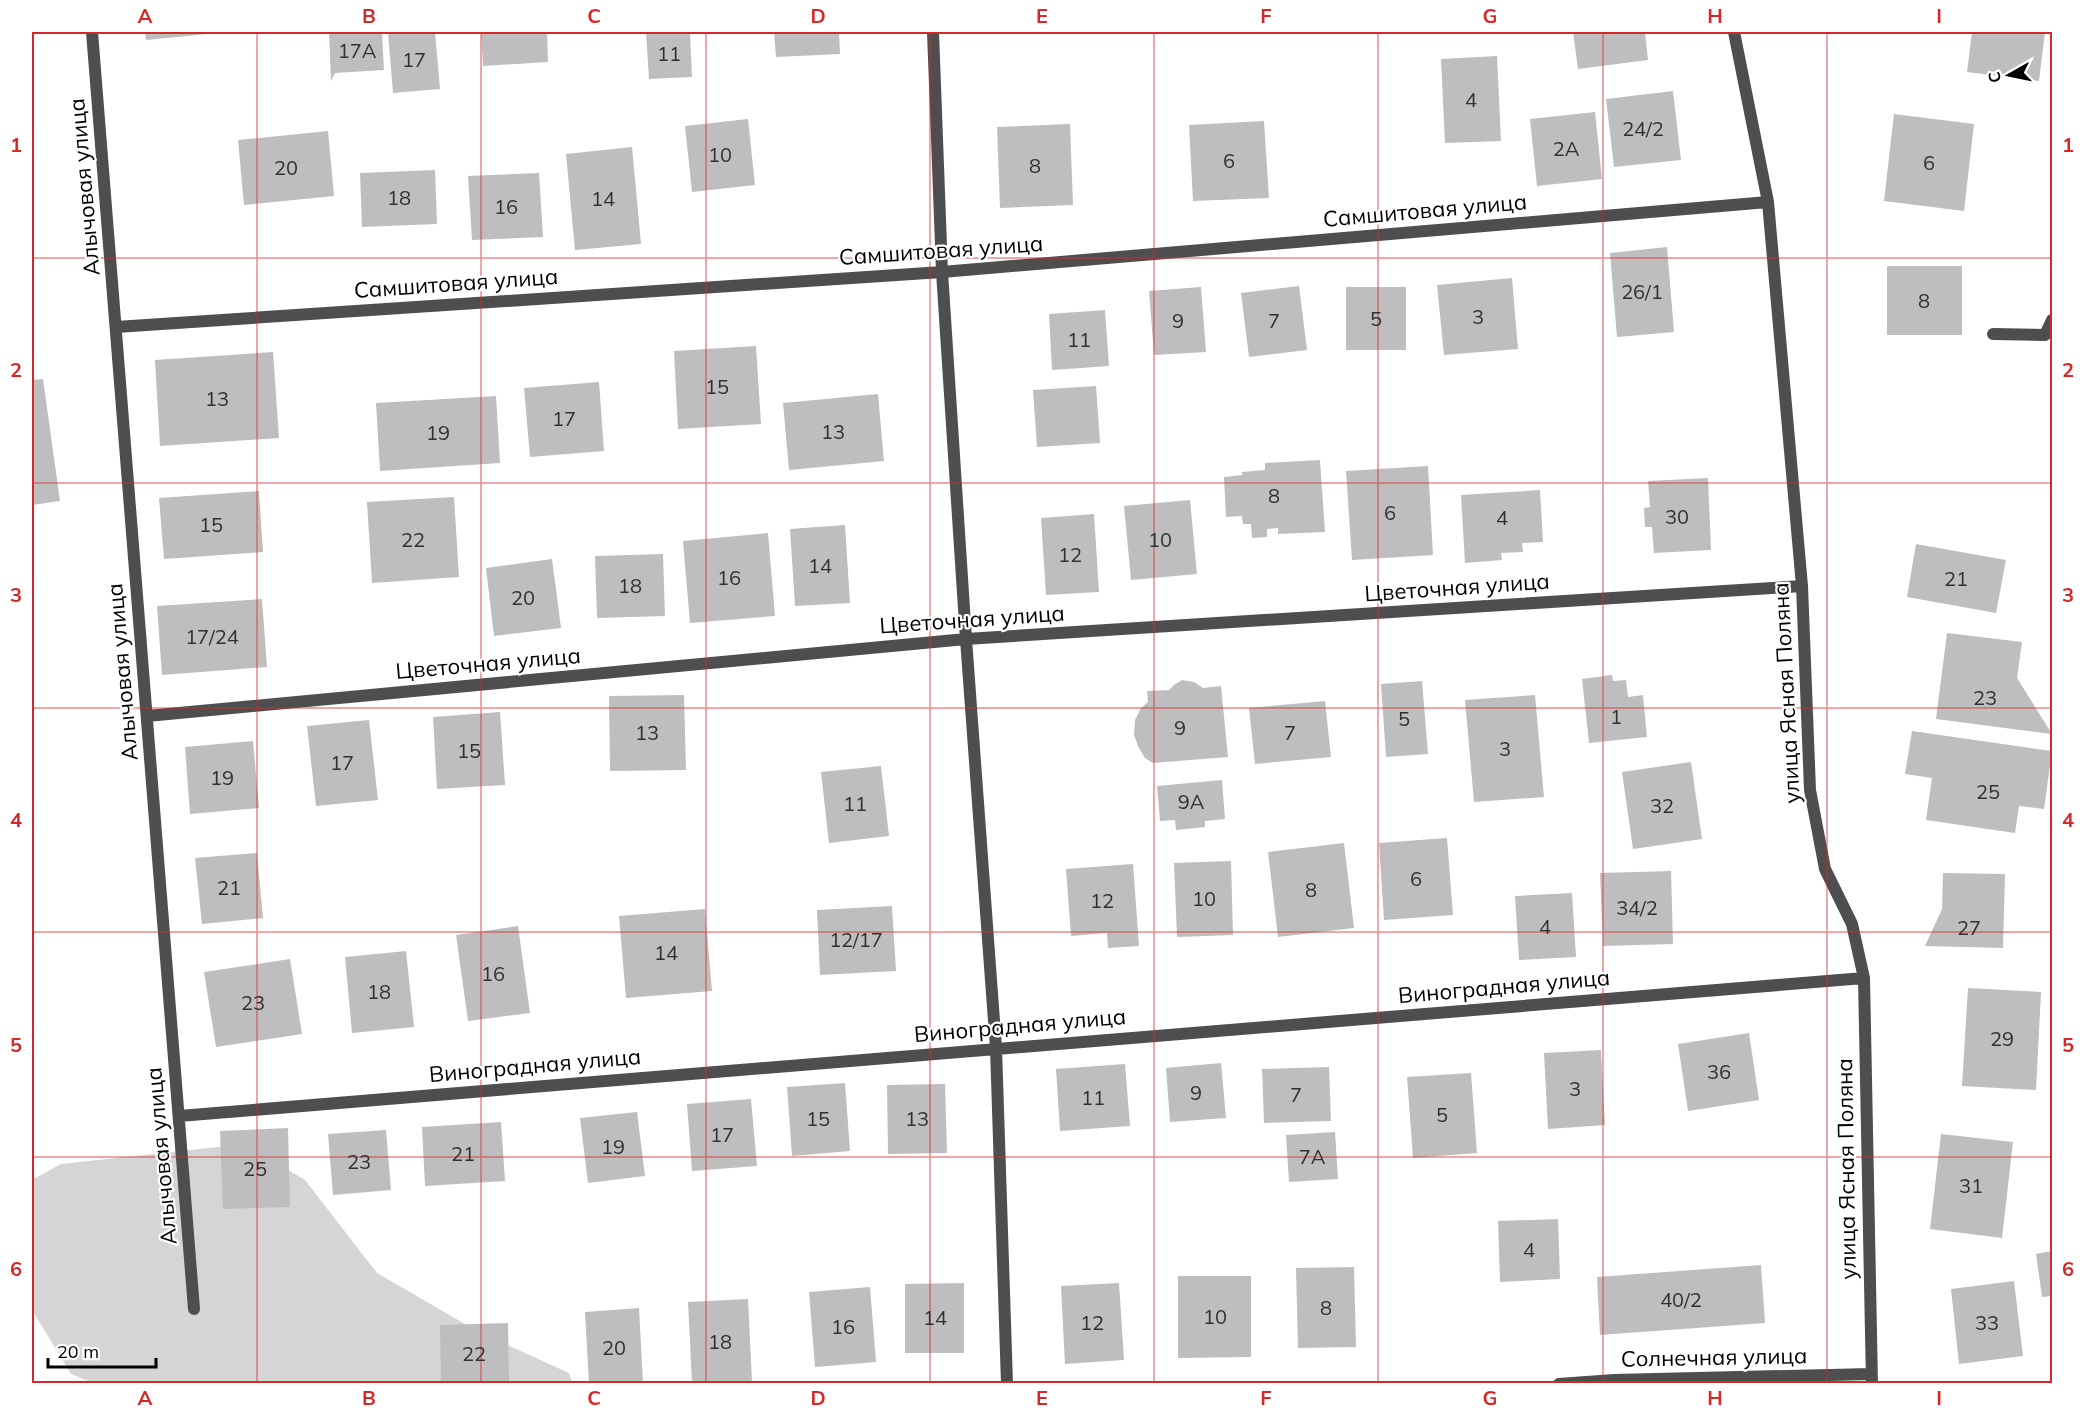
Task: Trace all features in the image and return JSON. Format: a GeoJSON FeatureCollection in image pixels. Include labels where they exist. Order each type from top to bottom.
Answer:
{"type":"FeatureCollection","features":[{"type":"Feature","properties":{"kind":"street","name":"Алычовая улица"},"geometry":{"type":"LineString","coordinates":[[93,32],[194,1309]]}},
{"type":"Feature","properties":{"kind":"street"},"geometry":{"type":"LineString","coordinates":[[933,32],[942,272],[996,1048],[1007,1383]]}},
{"type":"Feature","properties":{"kind":"street","name":"улица Ясная Поляна"},"geometry":{"type":"LineString","coordinates":[[1734,32],[1767,202],[1802,586],[1810,790],[1825,869],[1852,924],[1864,978],[1871,1379]]}},
{"type":"Feature","properties":{"kind":"street","name":"Самшитовая улица"},"geometry":{"type":"LineString","coordinates":[[116,327],[942,272],[1767,202]]}},
{"type":"Feature","properties":{"kind":"street"},"geometry":{"type":"LineString","coordinates":[[1993,334],[2045,335],[2052,320]]}},
{"type":"Feature","properties":{"kind":"street","name":"Цветочная улица"},"geometry":{"type":"LineString","coordinates":[[147,716],[966,639],[1802,586]]}},
{"type":"Feature","properties":{"kind":"street","name":"Виноградная улица"},"geometry":{"type":"LineString","coordinates":[[179,1116],[1864,978]]}},
{"type":"Feature","properties":{"kind":"street","name":"Солнечная улица"},"geometry":{"type":"LineString","coordinates":[[1558,1383],[1614,1380],[1871,1379]]}},
{"type":"Feature","properties":{"kind":"shaded area"},"geometry":{"type":"Polygon","coordinates":[[[245,1144],[305,1180],[377,1273],[477,1331],[569,1373],[572,1383],[93,1383],[71,1374],[32,1310],[32,1180],[61,1164],[245,1144]]]}},
{"type":"Feature","properties":{"kind":"building"},"geometry":{"type":"Polygon","coordinates":[[[145,32],[218,32],[218,33],[146,40],[145,32]]]}},
{"type":"Feature","properties":{"kind":"building"},"geometry":{"type":"Polygon","coordinates":[[[329,32],[382,32],[384,70],[335,73],[331,81],[329,32]]]}},
{"type":"Feature","properties":{"kind":"building"},"geometry":{"type":"Polygon","coordinates":[[[388,32],[435,32],[440,89],[393,93],[388,32]]]}},
{"type":"Feature","properties":{"kind":"building"},"geometry":{"type":"Polygon","coordinates":[[[481,32],[547,32],[548,62],[483,66],[481,32]]]}},
{"type":"Feature","properties":{"kind":"building"},"geometry":{"type":"Polygon","coordinates":[[[646,32],[690,32],[692,77],[649,79],[646,32]]]}},
{"type":"Feature","properties":{"kind":"building"},"geometry":{"type":"Polygon","coordinates":[[[774,32],[839,32],[840,54],[776,57],[774,32]]]}},
{"type":"Feature","properties":{"kind":"building"},"geometry":{"type":"Polygon","coordinates":[[[1573,32],[1645,32],[1648,60],[1578,69],[1573,32]]]}},
{"type":"Feature","properties":{"kind":"building"},"geometry":{"type":"Polygon","coordinates":[[[1972,32],[2045,32],[2039,81],[1967,72],[1972,32]]]}},
{"type":"Feature","properties":{"kind":"building"},"geometry":{"type":"Polygon","coordinates":[[[1497,56],[1501,141],[1445,143],[1441,59],[1497,56]]]}},
{"type":"Feature","properties":{"kind":"building"},"geometry":{"type":"Polygon","coordinates":[[[1673,91],[1681,160],[1614,167],[1606,99],[1673,91]]]}},
{"type":"Feature","properties":{"kind":"building"},"geometry":{"type":"Polygon","coordinates":[[[1595,112],[1602,179],[1537,186],[1530,119],[1595,112]]]}},
{"type":"Feature","properties":{"kind":"building"},"geometry":{"type":"Polygon","coordinates":[[[1894,114],[1974,124],[1964,211],[1884,201],[1894,114]]]}},
{"type":"Feature","properties":{"kind":"building"},"geometry":{"type":"Polygon","coordinates":[[[748,119],[755,185],[692,192],[685,126],[748,119]]]}},
{"type":"Feature","properties":{"kind":"building"},"geometry":{"type":"Polygon","coordinates":[[[1264,121],[1269,198],[1193,201],[1189,125],[1264,121]]]}},
{"type":"Feature","properties":{"kind":"building"},"geometry":{"type":"Polygon","coordinates":[[[1070,124],[1073,205],[1000,208],[997,127],[1070,124]]]}},
{"type":"Feature","properties":{"kind":"building"},"geometry":{"type":"Polygon","coordinates":[[[328,131],[334,196],[244,205],[238,140],[328,131]]]}},
{"type":"Feature","properties":{"kind":"building"},"geometry":{"type":"Polygon","coordinates":[[[632,147],[641,244],[575,250],[566,154],[632,147]]]}},
{"type":"Feature","properties":{"kind":"building"},"geometry":{"type":"Polygon","coordinates":[[[435,170],[437,224],[362,227],[360,173],[435,170]]]}},
{"type":"Feature","properties":{"kind":"building"},"geometry":{"type":"Polygon","coordinates":[[[539,173],[543,237],[472,240],[468,176],[539,173]]]}},
{"type":"Feature","properties":{"kind":"building"},"geometry":{"type":"Polygon","coordinates":[[[1667,247],[1674,332],[1617,337],[1610,253],[1667,247]]]}},
{"type":"Feature","properties":{"kind":"building"},"geometry":{"type":"Polygon","coordinates":[[[1887,266],[1962,266],[1962,335],[1887,335],[1887,266]]]}},
{"type":"Feature","properties":{"kind":"building"},"geometry":{"type":"Polygon","coordinates":[[[1512,278],[1518,349],[1444,355],[1437,285],[1512,278]]]}},
{"type":"Feature","properties":{"kind":"building"},"geometry":{"type":"Polygon","coordinates":[[[1299,286],[1307,350],[1249,357],[1241,293],[1299,286]]]}},
{"type":"Feature","properties":{"kind":"building"},"geometry":{"type":"Polygon","coordinates":[[[1201,287],[1206,352],[1154,355],[1149,291],[1201,287]]]}},
{"type":"Feature","properties":{"kind":"building"},"geometry":{"type":"Polygon","coordinates":[[[1346,287],[1406,287],[1406,350],[1346,350],[1346,287]]]}},
{"type":"Feature","properties":{"kind":"building"},"geometry":{"type":"Polygon","coordinates":[[[1105,310],[1109,366],[1052,370],[1049,314],[1105,310]]]}},
{"type":"Feature","properties":{"kind":"building"},"geometry":{"type":"Polygon","coordinates":[[[756,346],[761,424],[678,429],[674,351],[756,346]]]}},
{"type":"Feature","properties":{"kind":"building"},"geometry":{"type":"Polygon","coordinates":[[[273,352],[279,438],[160,446],[155,360],[273,352]]]}},
{"type":"Feature","properties":{"kind":"building"},"geometry":{"type":"Polygon","coordinates":[[[43,379],[60,501],[32,505],[32,380],[43,379]]]}},
{"type":"Feature","properties":{"kind":"building"},"geometry":{"type":"Polygon","coordinates":[[[599,382],[604,451],[530,457],[524,388],[599,382]]]}},
{"type":"Feature","properties":{"kind":"building"},"geometry":{"type":"Polygon","coordinates":[[[1096,386],[1100,443],[1037,447],[1033,390],[1096,386]]]}},
{"type":"Feature","properties":{"kind":"building"},"geometry":{"type":"Polygon","coordinates":[[[878,394],[884,461],[789,470],[783,403],[878,394]]]}},
{"type":"Feature","properties":{"kind":"building"},"geometry":{"type":"Polygon","coordinates":[[[496,396],[500,463],[380,471],[376,403],[496,396]]]}},
{"type":"Feature","properties":{"kind":"building"},"geometry":{"type":"Polygon","coordinates":[[[1320,460],[1325,532],[1278,534],[1278,528],[1267,529],[1267,537],[1252,538],[1251,524],[1243,524],[1242,516],[1226,517],[1224,477],[1242,475],[1242,472],[1265,470],[1265,463],[1320,460]]]}},
{"type":"Feature","properties":{"kind":"building"},"geometry":{"type":"Polygon","coordinates":[[[1428,466],[1433,555],[1352,560],[1346,471],[1428,466]]]}},
{"type":"Feature","properties":{"kind":"building"},"geometry":{"type":"Polygon","coordinates":[[[1708,478],[1711,550],[1654,553],[1652,527],[1645,527],[1644,508],[1650,507],[1648,481],[1708,478]]]}},
{"type":"Feature","properties":{"kind":"building"},"geometry":{"type":"Polygon","coordinates":[[[1540,490],[1543,542],[1522,543],[1523,552],[1501,553],[1502,560],[1465,563],[1461,495],[1540,490]]]}},
{"type":"Feature","properties":{"kind":"building"},"geometry":{"type":"Polygon","coordinates":[[[259,491],[263,552],[164,559],[159,498],[259,491]]]}},
{"type":"Feature","properties":{"kind":"building"},"geometry":{"type":"Polygon","coordinates":[[[454,497],[459,577],[372,583],[367,502],[454,497]]]}},
{"type":"Feature","properties":{"kind":"building"},"geometry":{"type":"Polygon","coordinates":[[[1190,500],[1197,574],[1131,580],[1124,506],[1190,500]]]}},
{"type":"Feature","properties":{"kind":"building"},"geometry":{"type":"Polygon","coordinates":[[[1094,514],[1099,592],[1046,595],[1041,518],[1094,514]]]}},
{"type":"Feature","properties":{"kind":"building"},"geometry":{"type":"Polygon","coordinates":[[[845,525],[850,603],[795,606],[790,529],[845,525]]]}},
{"type":"Feature","properties":{"kind":"building"},"geometry":{"type":"Polygon","coordinates":[[[768,533],[775,616],[690,623],[683,541],[768,533]]]}},
{"type":"Feature","properties":{"kind":"building"},"geometry":{"type":"Polygon","coordinates":[[[1916,544],[2006,560],[1996,613],[1907,597],[1916,544]]]}},
{"type":"Feature","properties":{"kind":"building"},"geometry":{"type":"Polygon","coordinates":[[[663,554],[665,616],[597,618],[595,556],[663,554]]]}},
{"type":"Feature","properties":{"kind":"building"},"geometry":{"type":"Polygon","coordinates":[[[552,559],[561,628],[494,636],[486,568],[552,559]]]}},
{"type":"Feature","properties":{"kind":"building"},"geometry":{"type":"Polygon","coordinates":[[[262,599],[267,667],[162,675],[157,606],[262,599]]]}},
{"type":"Feature","properties":{"kind":"building"},"geometry":{"type":"Polygon","coordinates":[[[1947,633],[2022,642],[2017,678],[2052,734],[1936,719],[1947,633]]]}},
{"type":"Feature","properties":{"kind":"building"},"geometry":{"type":"Polygon","coordinates":[[[1612,675],[1613,681],[1626,680],[1628,697],[1643,695],[1647,737],[1589,743],[1582,679],[1612,675]]]}},
{"type":"Feature","properties":{"kind":"building"},"geometry":{"type":"Polygon","coordinates":[[[1182,680],[1194,682],[1203,688],[1221,686],[1228,757],[1153,763],[1145,758],[1139,748],[1134,735],[1135,720],[1141,708],[1148,702],[1147,691],[1169,690],[1182,680]]]}},
{"type":"Feature","properties":{"kind":"building"},"geometry":{"type":"Polygon","coordinates":[[[1422,681],[1428,754],[1386,757],[1381,684],[1422,681]]]}},
{"type":"Feature","properties":{"kind":"building"},"geometry":{"type":"Polygon","coordinates":[[[684,695],[686,770],[610,771],[609,696],[684,695]]]}},
{"type":"Feature","properties":{"kind":"building"},"geometry":{"type":"Polygon","coordinates":[[[1535,695],[1544,797],[1474,802],[1465,700],[1535,695]]]}},
{"type":"Feature","properties":{"kind":"building"},"geometry":{"type":"Polygon","coordinates":[[[1325,701],[1331,757],[1255,764],[1249,708],[1325,701]]]}},
{"type":"Feature","properties":{"kind":"building"},"geometry":{"type":"Polygon","coordinates":[[[500,712],[505,785],[437,789],[433,717],[500,712]]]}},
{"type":"Feature","properties":{"kind":"building"},"geometry":{"type":"Polygon","coordinates":[[[369,720],[378,800],[316,806],[307,726],[369,720]]]}},
{"type":"Feature","properties":{"kind":"building"},"geometry":{"type":"Polygon","coordinates":[[[1912,731],[2052,751],[2044,809],[2019,806],[2015,833],[1926,820],[1932,778],[1905,774],[1912,731]]]}},
{"type":"Feature","properties":{"kind":"building"},"geometry":{"type":"Polygon","coordinates":[[[253,741],[259,808],[190,814],[185,747],[253,741]]]}},
{"type":"Feature","properties":{"kind":"building"},"geometry":{"type":"Polygon","coordinates":[[[1691,762],[1702,839],[1633,849],[1622,772],[1691,762]]]}},
{"type":"Feature","properties":{"kind":"building"},"geometry":{"type":"Polygon","coordinates":[[[881,766],[889,836],[829,843],[821,772],[881,766]]]}},
{"type":"Feature","properties":{"kind":"building"},"geometry":{"type":"Polygon","coordinates":[[[1222,780],[1225,819],[1205,821],[1205,827],[1176,830],[1175,820],[1160,821],[1157,786],[1222,780]]]}},
{"type":"Feature","properties":{"kind":"building"},"geometry":{"type":"Polygon","coordinates":[[[1447,838],[1453,915],[1384,920],[1379,843],[1447,838]]]}},
{"type":"Feature","properties":{"kind":"building"},"geometry":{"type":"Polygon","coordinates":[[[1344,843],[1354,928],[1278,937],[1268,852],[1344,843]]]}},
{"type":"Feature","properties":{"kind":"building"},"geometry":{"type":"Polygon","coordinates":[[[257,853],[263,918],[202,924],[195,858],[257,853]]]}},
{"type":"Feature","properties":{"kind":"building"},"geometry":{"type":"Polygon","coordinates":[[[1231,861],[1233,935],[1177,937],[1174,863],[1231,861]]]}},
{"type":"Feature","properties":{"kind":"building"},"geometry":{"type":"Polygon","coordinates":[[[1133,864],[1139,946],[1108,948],[1107,933],[1071,936],[1066,869],[1133,864]]]}},
{"type":"Feature","properties":{"kind":"building"},"geometry":{"type":"Polygon","coordinates":[[[1671,871],[1673,944],[1603,946],[1600,873],[1671,871]]]}},
{"type":"Feature","properties":{"kind":"building"},"geometry":{"type":"Polygon","coordinates":[[[1943,873],[2005,874],[2003,948],[1925,946],[1942,909],[1943,873]]]}},
{"type":"Feature","properties":{"kind":"building"},"geometry":{"type":"Polygon","coordinates":[[[1572,893],[1576,957],[1519,960],[1515,896],[1572,893]]]}},
{"type":"Feature","properties":{"kind":"building"},"geometry":{"type":"Polygon","coordinates":[[[892,906],[896,971],[820,975],[817,910],[892,906]]]}},
{"type":"Feature","properties":{"kind":"building"},"geometry":{"type":"Polygon","coordinates":[[[705,909],[712,991],[626,998],[619,916],[705,909]]]}},
{"type":"Feature","properties":{"kind":"building"},"geometry":{"type":"Polygon","coordinates":[[[518,926],[530,1013],[468,1021],[456,935],[518,926]]]}},
{"type":"Feature","properties":{"kind":"building"},"geometry":{"type":"Polygon","coordinates":[[[406,951],[414,1027],[352,1033],[345,957],[406,951]]]}},
{"type":"Feature","properties":{"kind":"building"},"geometry":{"type":"Polygon","coordinates":[[[290,959],[302,1034],[216,1047],[204,972],[290,959]]]}},
{"type":"Feature","properties":{"kind":"building"},"geometry":{"type":"Polygon","coordinates":[[[1968,988],[2041,992],[2036,1090],[1962,1086],[1968,988]]]}},
{"type":"Feature","properties":{"kind":"building"},"geometry":{"type":"Polygon","coordinates":[[[1749,1033],[1759,1100],[1688,1111],[1678,1044],[1749,1033]]]}},
{"type":"Feature","properties":{"kind":"building"},"geometry":{"type":"Polygon","coordinates":[[[1601,1050],[1605,1125],[1548,1129],[1544,1053],[1601,1050]]]}},
{"type":"Feature","properties":{"kind":"building"},"geometry":{"type":"Polygon","coordinates":[[[1221,1063],[1226,1118],[1170,1122],[1166,1068],[1221,1063]]]}},
{"type":"Feature","properties":{"kind":"building"},"geometry":{"type":"Polygon","coordinates":[[[1125,1064],[1130,1126],[1060,1131],[1056,1069],[1125,1064]]]}},
{"type":"Feature","properties":{"kind":"building"},"geometry":{"type":"Polygon","coordinates":[[[1329,1067],[1331,1121],[1264,1123],[1262,1069],[1329,1067]]]}},
{"type":"Feature","properties":{"kind":"building"},"geometry":{"type":"Polygon","coordinates":[[[1471,1073],[1477,1153],[1413,1158],[1407,1077],[1471,1073]]]}},
{"type":"Feature","properties":{"kind":"building"},"geometry":{"type":"Polygon","coordinates":[[[845,1083],[850,1151],[792,1156],[787,1087],[845,1083]]]}},
{"type":"Feature","properties":{"kind":"building"},"geometry":{"type":"Polygon","coordinates":[[[945,1084],[947,1153],[888,1154],[887,1085],[945,1084]]]}},
{"type":"Feature","properties":{"kind":"building"},"geometry":{"type":"Polygon","coordinates":[[[751,1099],[757,1166],[692,1171],[687,1104],[751,1099]]]}},
{"type":"Feature","properties":{"kind":"building"},"geometry":{"type":"Polygon","coordinates":[[[637,1112],[645,1176],[588,1183],[580,1118],[637,1112]]]}},
{"type":"Feature","properties":{"kind":"building"},"geometry":{"type":"Polygon","coordinates":[[[501,1122],[505,1181],[425,1186],[422,1127],[501,1122]]]}},
{"type":"Feature","properties":{"kind":"building"},"geometry":{"type":"Polygon","coordinates":[[[288,1128],[290,1207],[223,1209],[220,1131],[288,1128]]]}},
{"type":"Feature","properties":{"kind":"building"},"geometry":{"type":"Polygon","coordinates":[[[386,1130],[391,1190],[333,1195],[328,1134],[386,1130]]]}},
{"type":"Feature","properties":{"kind":"building"},"geometry":{"type":"Polygon","coordinates":[[[1335,1132],[1338,1179],[1289,1182],[1286,1135],[1335,1132]]]}},
{"type":"Feature","properties":{"kind":"building"},"geometry":{"type":"Polygon","coordinates":[[[1941,1134],[2013,1142],[2002,1238],[1930,1229],[1941,1134]]]}},
{"type":"Feature","properties":{"kind":"building"},"geometry":{"type":"Polygon","coordinates":[[[1558,1219],[1560,1279],[1500,1282],[1498,1221],[1558,1219]]]}},
{"type":"Feature","properties":{"kind":"building"},"geometry":{"type":"Polygon","coordinates":[[[2052,1251],[2052,1296],[2042,1297],[2036,1254],[2052,1251]]]}},
{"type":"Feature","properties":{"kind":"building"},"geometry":{"type":"Polygon","coordinates":[[[1761,1265],[1765,1323],[1600,1335],[1597,1277],[1761,1265]]]}},
{"type":"Feature","properties":{"kind":"building"},"geometry":{"type":"Polygon","coordinates":[[[1354,1267],[1356,1347],[1298,1348],[1296,1268],[1354,1267]]]}},
{"type":"Feature","properties":{"kind":"building"},"geometry":{"type":"Polygon","coordinates":[[[1178,1276],[1251,1276],[1251,1357],[1178,1358],[1178,1276]]]}},
{"type":"Feature","properties":{"kind":"building"},"geometry":{"type":"Polygon","coordinates":[[[2014,1281],[2023,1356],[1959,1364],[1951,1289],[2014,1281]]]}},
{"type":"Feature","properties":{"kind":"building"},"geometry":{"type":"Polygon","coordinates":[[[964,1283],[964,1353],[905,1353],[905,1284],[964,1283]]]}},
{"type":"Feature","properties":{"kind":"building"},"geometry":{"type":"Polygon","coordinates":[[[1119,1283],[1124,1360],[1065,1364],[1061,1286],[1119,1283]]]}},
{"type":"Feature","properties":{"kind":"building"},"geometry":{"type":"Polygon","coordinates":[[[870,1287],[876,1362],[815,1367],[809,1292],[870,1287]]]}},
{"type":"Feature","properties":{"kind":"building"},"geometry":{"type":"Polygon","coordinates":[[[748,1299],[752,1382],[692,1384],[688,1302],[748,1299]]]}},
{"type":"Feature","properties":{"kind":"building"},"geometry":{"type":"Polygon","coordinates":[[[639,1308],[643,1384],[589,1384],[585,1312],[639,1308]]]}},
{"type":"Feature","properties":{"kind":"building"},"geometry":{"type":"Polygon","coordinates":[[[508,1323],[509,1384],[441,1384],[440,1325],[508,1323]]]}}]}
